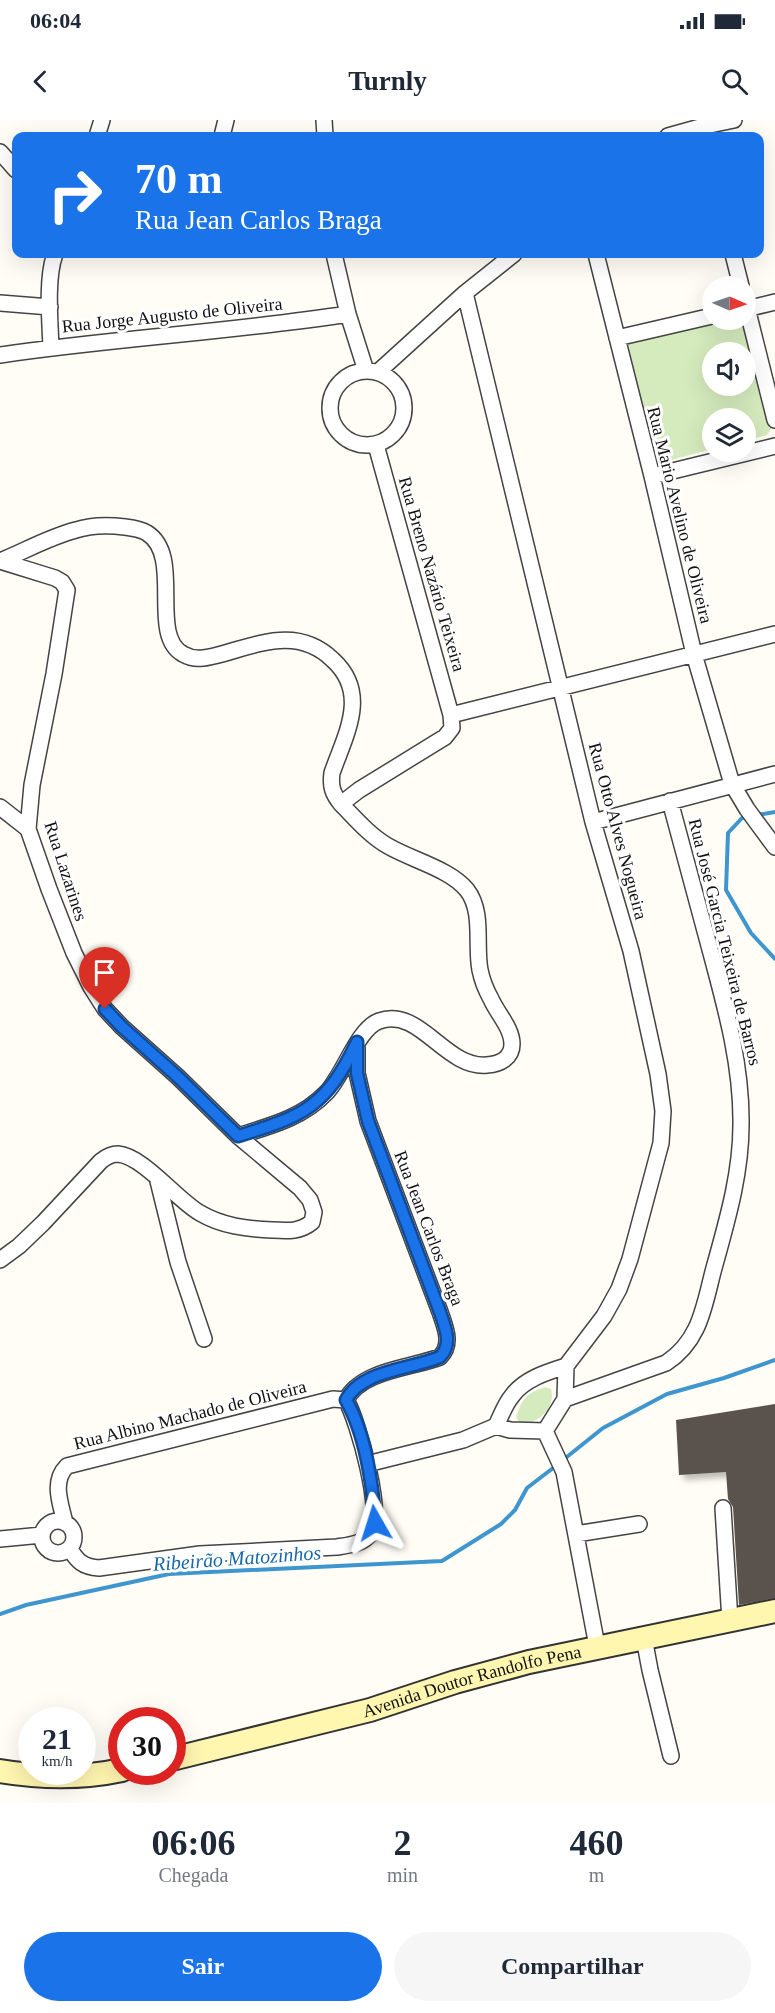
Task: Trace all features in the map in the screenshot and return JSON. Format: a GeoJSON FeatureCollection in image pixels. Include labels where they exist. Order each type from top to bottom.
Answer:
{"type":"FeatureCollection","features":[{"type":"Feature","properties":{"kind":"main road","name":"Avenida Doutor Randolfo Pena"},"geometry":{"type":"LineString","coordinates":[[186,1756],[369,1710],[486,1673],[597,1646],[775,1611]]}},
{"type":"Feature","properties":{"kind":"main road"},"geometry":{"type":"LineString","coordinates":[[0,1771],[33,1777],[64,1778],[108,1772]]}},
{"type":"Feature","properties":{"kind":"street"},"geometry":{"type":"LineString","coordinates":[[701,132],[734,120]]}},
{"type":"Feature","properties":{"kind":"street"},"geometry":{"type":"LineString","coordinates":[[0,152],[12,166]]}},
{"type":"Feature","properties":{"kind":"street"},"geometry":{"type":"LineString","coordinates":[[51,348],[50,307],[54,258]]}},
{"type":"Feature","properties":{"kind":"street"},"geometry":{"type":"LineString","coordinates":[[335,258],[348,314],[372,372]]}},
{"type":"Feature","properties":{"kind":"street"},"geometry":{"type":"LineString","coordinates":[[372,372],[509,258]]}},
{"type":"Feature","properties":{"kind":"street","name":"Rua Mario Avelino de Oliveira"},"geometry":{"type":"LineString","coordinates":[[597,258],[694,654],[732,784],[775,848]]}},
{"type":"Feature","properties":{"kind":"street"},"geometry":{"type":"LineString","coordinates":[[734,258],[738,276]]}},
{"type":"Feature","properties":{"kind":"street","name":"Rua Otto Alves Nogueira"},"geometry":{"type":"LineString","coordinates":[[465,293],[593,822],[631,951],[658,1074],[663,1111],[661,1143],[630,1259],[619,1290],[604,1316],[566,1366]]}},
{"type":"Feature","properties":{"kind":"street"},"geometry":{"type":"LineString","coordinates":[[756,305],[775,302]]}},
{"type":"Feature","properties":{"kind":"street"},"geometry":{"type":"LineString","coordinates":[[0,303],[50,307]]}},
{"type":"Feature","properties":{"kind":"street","name":"Rua Jorge Augusto de Oliveira"},"geometry":{"type":"LineString","coordinates":[[0,356],[51,348],[264,327],[348,314]]}},
{"type":"Feature","properties":{"kind":"street"},"geometry":{"type":"LineString","coordinates":[[617,338],[702,318]]}},
{"type":"Feature","properties":{"kind":"street"},"geometry":{"type":"LineString","coordinates":[[752,330],[775,420]]}},
{"type":"Feature","properties":{"kind":"street"},"geometry":{"type":"LineString","coordinates":[[372,372],[389,378],[398,386],[403,397],[404,410],[402,421],[396,432],[387,440],[363,445],[351,442],[341,435],[330,413],[331,401],[335,389],[343,380],[354,373],[372,372]]}},
{"type":"Feature","properties":{"kind":"street","name":"Rua Breno Nazário Teixeira"},"geometry":{"type":"LineString","coordinates":[[376,444],[451,714]]}},
{"type":"Feature","properties":{"kind":"street"},"geometry":{"type":"LineString","coordinates":[[652,476],[775,446]]}},
{"type":"Feature","properties":{"kind":"street"},"geometry":{"type":"LineString","coordinates":[[0,561],[74,530],[100,526],[137,529],[154,539],[163,557],[169,633],[174,646],[181,654],[201,659],[286,640],[302,641],[326,653],[347,676],[353,695],[353,712],[332,773],[333,794],[385,845],[443,872],[458,882],[468,891],[474,905],[480,971],[490,999],[511,1037],[511,1052],[506,1058],[498,1063],[474,1065],[449,1052],[415,1025],[388,1018],[376,1021],[366,1029],[357,1042],[344,1070],[328,1091],[311,1107],[273,1125],[238,1136]]}},
{"type":"Feature","properties":{"kind":"street","name":"Rua Lazarines"},"geometry":{"type":"LineString","coordinates":[[0,561],[55,578],[62,582],[67,590],[54,674],[32,785],[28,829],[74,953],[105,1009],[238,1136],[305,1194],[314,1212],[312,1222],[294,1231],[239,1227],[219,1222],[200,1213],[157,1177],[127,1156],[109,1155],[100,1161],[19,1246],[0,1260]]}},
{"type":"Feature","properties":{"kind":"street"},"geometry":{"type":"LineString","coordinates":[[341,804],[359,790],[445,737],[452,728],[451,714],[775,634]]}},
{"type":"Feature","properties":{"kind":"street"},"geometry":{"type":"LineString","coordinates":[[593,822],[775,774]]}},
{"type":"Feature","properties":{"kind":"street","name":"Rua José Garcia Teixeira de Barros"},"geometry":{"type":"LineString","coordinates":[[565,1399],[666,1362],[680,1353],[692,1338],[702,1314],[723,1235],[738,1165],[741,1090],[735,1054],[719,983],[670,801]]}},
{"type":"Feature","properties":{"kind":"street"},"geometry":{"type":"LineString","coordinates":[[0,807],[28,829]]}},
{"type":"Feature","properties":{"kind":"street","name":"Rua Jean Carlos Braga"},"geometry":{"type":"LineString","coordinates":[[346,1400],[351,1390],[368,1379],[440,1357],[447,1346],[440,1312],[368,1121],[357,1073],[357,1042]]}},
{"type":"Feature","properties":{"kind":"street"},"geometry":{"type":"LineString","coordinates":[[157,1177],[177,1262],[204,1339]]}},
{"type":"Feature","properties":{"kind":"street"},"geometry":{"type":"LineString","coordinates":[[496,1426],[512,1395],[530,1380],[566,1366],[565,1399],[545,1431]]}},
{"type":"Feature","properties":{"kind":"street","name":"Rua Albino Machado de Oliveira"},"geometry":{"type":"LineString","coordinates":[[65,1523],[58,1485],[61,1473],[67,1466],[333,1399],[346,1400]]}},
{"type":"Feature","properties":{"kind":"street"},"geometry":{"type":"LineString","coordinates":[[69,1548],[82,1565],[99,1568],[175,1557],[338,1547],[363,1541],[373,1530],[375,1523],[367,1464],[356,1418],[346,1400]]}},
{"type":"Feature","properties":{"kind":"street"},"geometry":{"type":"LineString","coordinates":[[367,1464],[453,1443],[496,1426],[510,1430],[545,1431]]}},
{"type":"Feature","properties":{"kind":"street"},"geometry":{"type":"LineString","coordinates":[[545,1431],[564,1472],[597,1646]]}},
{"type":"Feature","properties":{"kind":"street"},"geometry":{"type":"LineString","coordinates":[[723,1508],[730,1621]]}},
{"type":"Feature","properties":{"kind":"street"},"geometry":{"type":"LineString","coordinates":[[61,1521],[65,1523],[74,1535],[72,1544],[61,1553],[51,1552],[44,1545],[42,1535],[44,1530],[51,1523],[61,1521]]}},
{"type":"Feature","properties":{"kind":"street"},"geometry":{"type":"LineString","coordinates":[[576,1534],[639,1524]]}},
{"type":"Feature","properties":{"kind":"street"},"geometry":{"type":"LineString","coordinates":[[0,1539],[42,1535]]}},
{"type":"Feature","properties":{"kind":"street"},"geometry":{"type":"LineString","coordinates":[[644,1638],[671,1756]]}},
{"type":"Feature","properties":{"kind":"green space"},"geometry":{"type":"Polygon","coordinates":[[[702,323],[702,330],[749,330],[752,342],[702,342],[702,396],[756,396],[756,359],[773,426],[767,435],[756,438],[756,408],[702,408],[702,452],[660,463],[655,460],[628,343],[702,323]]]}},
{"type":"Feature","properties":{"kind":"green space"},"geometry":{"type":"Polygon","coordinates":[[[545,1387],[551,1389],[549,1408],[534,1421],[522,1425],[516,1418],[523,1401],[529,1394],[545,1387]]]}},
{"type":"Feature","properties":{"kind":"building"},"geometry":{"type":"Polygon","coordinates":[[[775,1404],[775,1598],[739,1605],[733,1507],[728,1499],[726,1472],[679,1475],[676,1420],[775,1404]]]}},
{"type":"Feature","properties":{"kind":"waterway","name":"Ribeirão Matozinhos"},"geometry":{"type":"LineString","coordinates":[[757,815],[775,812]]}},
{"type":"Feature","properties":{"kind":"waterway","name":"Ribeirão Matozinhos"},"geometry":{"type":"LineString","coordinates":[[746,817],[742,818],[728,833],[726,890],[751,933],[775,959]]}},
{"type":"Feature","properties":{"kind":"waterway","name":"Ribeirão Matozinhos"},"geometry":{"type":"LineString","coordinates":[[563,1460],[603,1428],[667,1394],[724,1378],[775,1360]]}},
{"type":"Feature","properties":{"kind":"waterway","name":"Ribeirão Matozinhos"},"geometry":{"type":"LineString","coordinates":[[0,1614],[26,1605],[169,1574],[442,1561],[501,1524],[515,1510],[527,1488],[557,1465]]}},
{"type":"Feature","properties":{"kind":"route"},"geometry":{"type":"LineString","coordinates":[[105,1009],[238,1136],[273,1125],[311,1107],[328,1091],[344,1070],[357,1042],[357,1073],[368,1121],[440,1312],[447,1338],[447,1346],[440,1357],[368,1379],[351,1390],[346,1400],[356,1418],[367,1464],[375,1523]]}}]}
